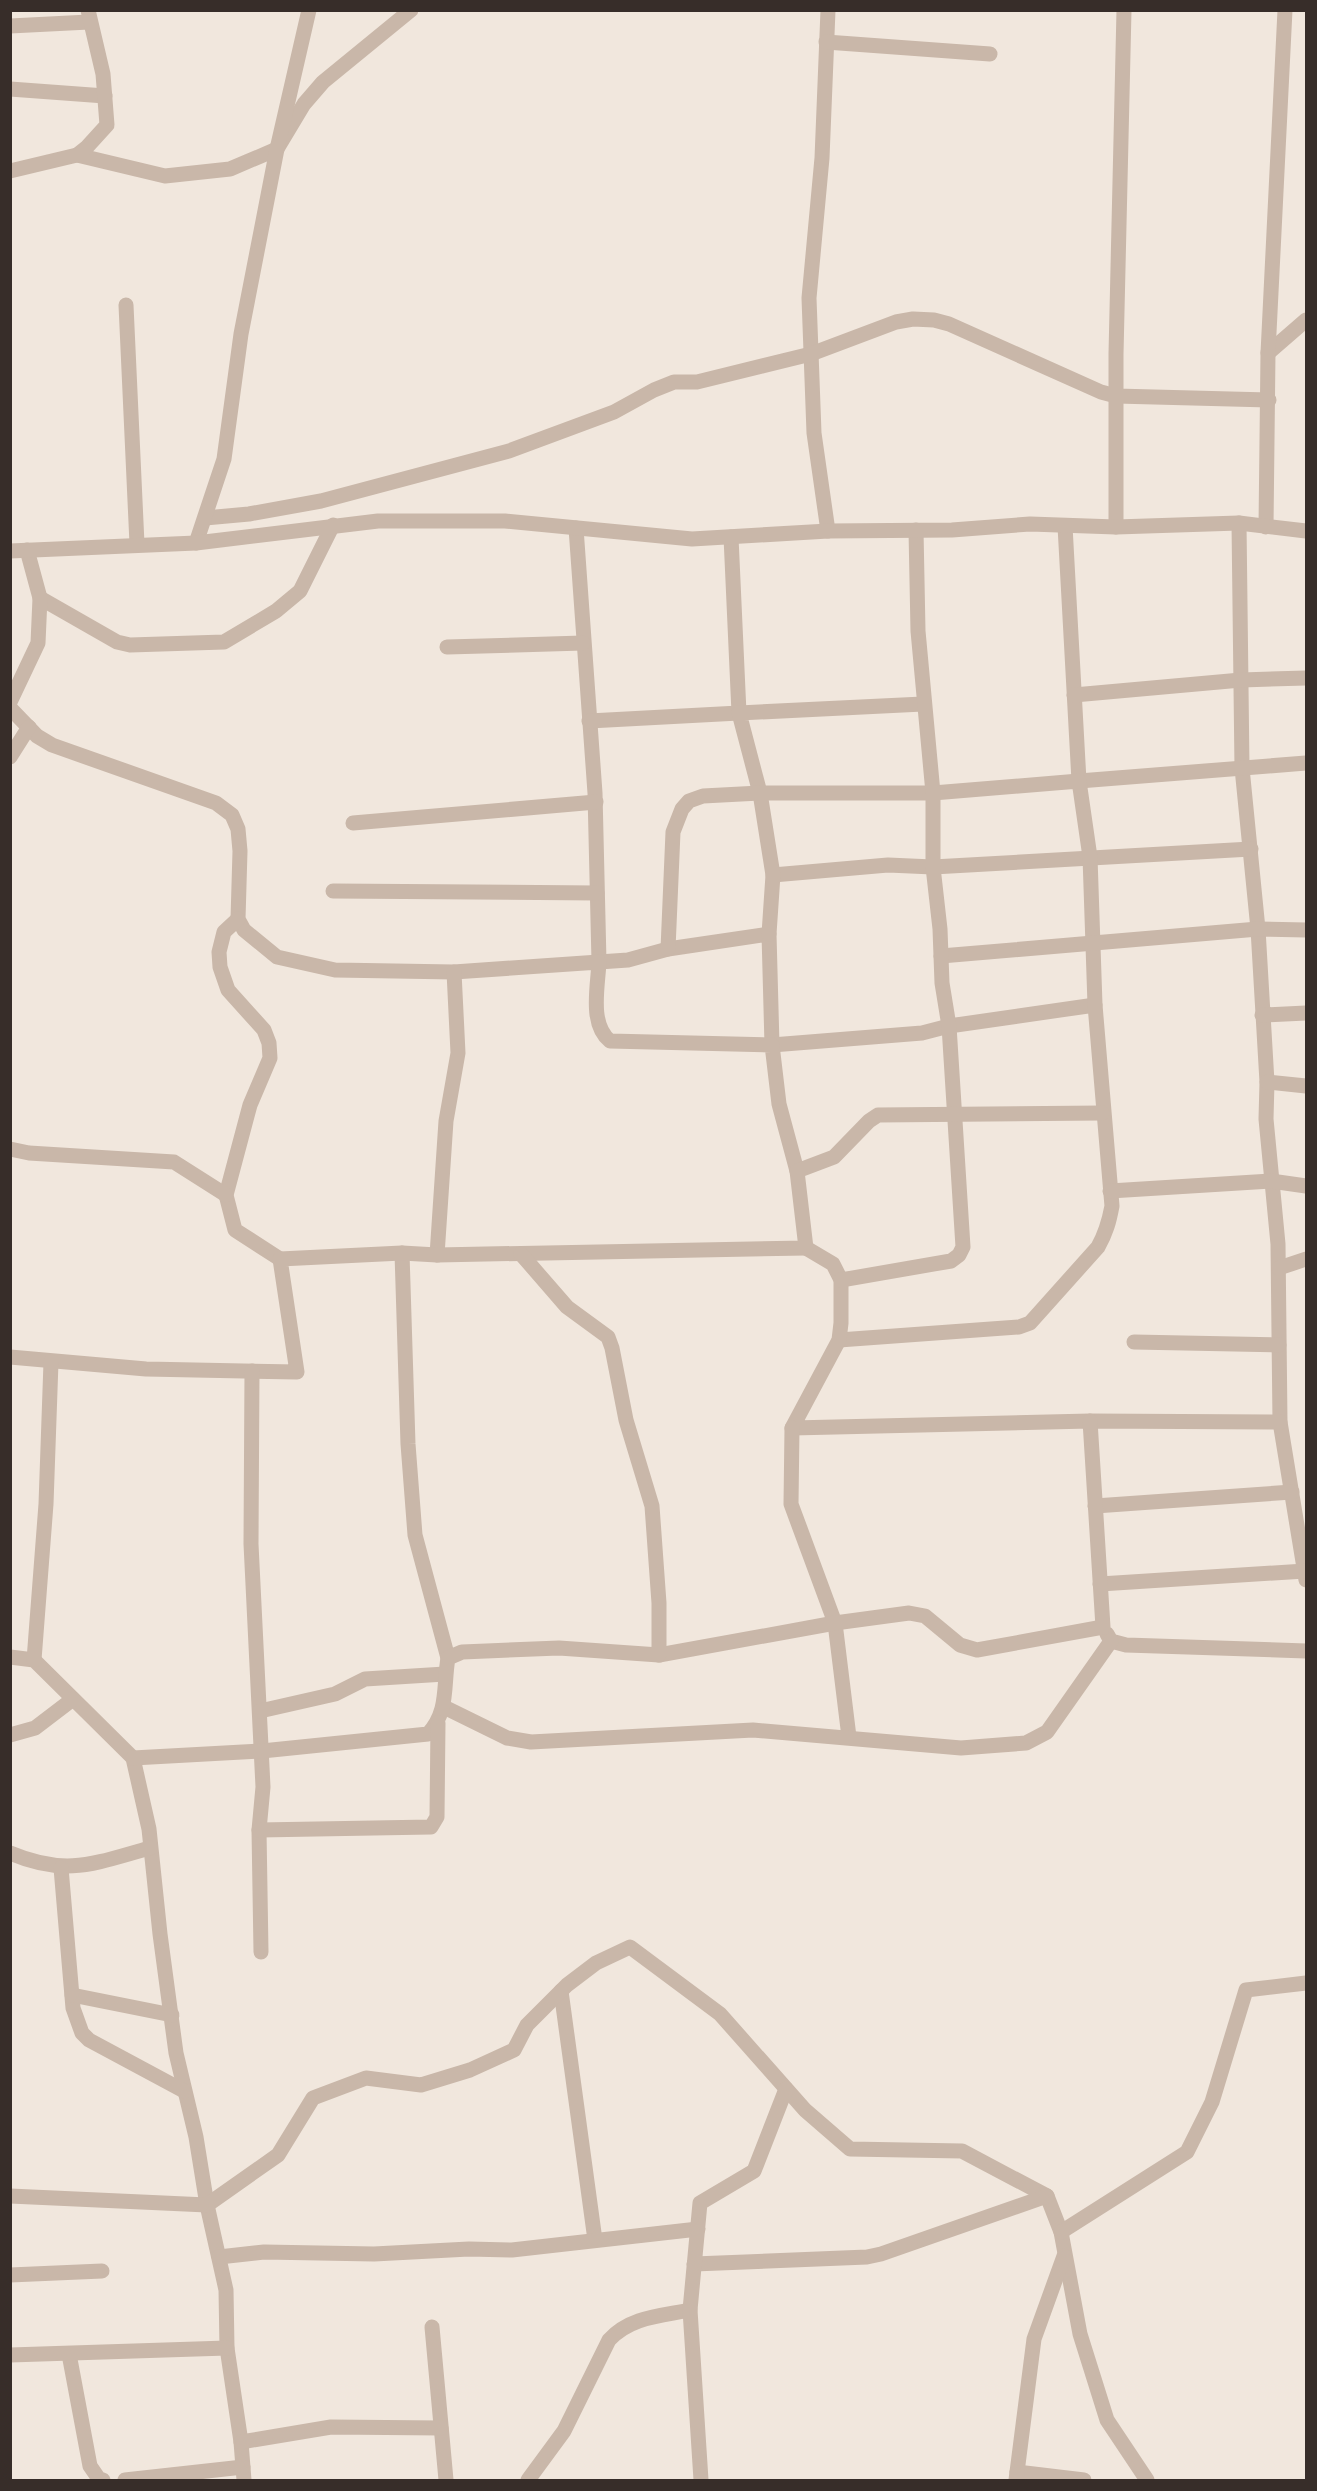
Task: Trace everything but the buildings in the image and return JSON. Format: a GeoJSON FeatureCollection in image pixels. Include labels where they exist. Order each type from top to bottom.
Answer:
{"type":"FeatureCollection","features":[{"type":"Feature","properties":{"kind":"street"},"geometry":{"type":"LineString","coordinates":[[196,543],[224,459],[239,341],[277,149],[309,10]]}},
{"type":"Feature","properties":{"kind":"street"},"geometry":{"type":"LineString","coordinates":[[77,155],[165,176],[230,169],[277,149],[304,104],[323,82],[411,10]]}},
{"type":"Feature","properties":{"kind":"street"},"geometry":{"type":"LineString","coordinates":[[828,10],[822,158],[809,298],[814,433],[828,531]]}},
{"type":"Feature","properties":{"kind":"street"},"geometry":{"type":"LineString","coordinates":[[1116,527],[1116,396],[1124,10]]}},
{"type":"Feature","properties":{"kind":"street"},"geometry":{"type":"LineString","coordinates":[[1266,527],[1268,353],[1285,10]]}},
{"type":"Feature","properties":{"kind":"street"},"geometry":{"type":"LineString","coordinates":[[10,26],[88,16],[104,74],[106,124],[87,147],[77,155],[11,171]]}},
{"type":"Feature","properties":{"kind":"street"},"geometry":{"type":"LineString","coordinates":[[826,42],[990,54]]}},
{"type":"Feature","properties":{"kind":"street"},"geometry":{"type":"LineString","coordinates":[[10,89],[105,96]]}},
{"type":"Feature","properties":{"kind":"street"},"geometry":{"type":"LineString","coordinates":[[126,305],[137,544]]}},
{"type":"Feature","properties":{"kind":"street"},"geometry":{"type":"LineString","coordinates":[[205,518],[249,514],[321,501],[509,452],[614,412],[674,382],[697,382],[811,354],[896,322],[913,319],[934,320],[949,324],[1101,392],[1116,396],[1269,400]]}},
{"type":"Feature","properties":{"kind":"street"},"geometry":{"type":"LineString","coordinates":[[1268,353],[1306,320]]}},
{"type":"Feature","properties":{"kind":"street"},"geometry":{"type":"LineString","coordinates":[[10,551],[196,543],[378,520],[505,520],[692,539],[828,531],[916,530],[1030,524],[1116,527],[1239,523],[1306,531]]}},
{"type":"Feature","properties":{"kind":"street"},"geometry":{"type":"LineString","coordinates":[[1100,1584],[1306,1576],[1280,1422],[1279,1268],[1266,1119],[1267,1082],[1258,929],[1242,768],[1239,523]]}},
{"type":"Feature","properties":{"kind":"street"},"geometry":{"type":"LineString","coordinates":[[40,598],[117,642],[130,645],[224,642],[276,611],[300,591],[333,525]]}},
{"type":"Feature","properties":{"kind":"street"},"geometry":{"type":"LineString","coordinates":[[839,1340],[1019,1327],[1030,1323],[1104,1237],[1112,1206],[1102,1113],[1095,1005],[1090,857],[1079,781],[1065,526]]}},
{"type":"Feature","properties":{"kind":"street"},"geometry":{"type":"LineString","coordinates":[[576,528],[596,802],[597,1017],[603,1035],[610,1041],[772,1045],[922,1033],[949,1026],[1095,1005]]}},
{"type":"Feature","properties":{"kind":"street"},"geometry":{"type":"LineString","coordinates":[[841,1280],[951,1261],[959,1255],[963,1247],[949,1026],[942,983],[933,867],[933,793],[918,631],[916,530]]}},
{"type":"Feature","properties":{"kind":"street"},"geometry":{"type":"LineString","coordinates":[[731,537],[739,713],[760,793],[773,875],[769,934],[772,1045],[779,1104],[797,1171],[806,1248]]}},
{"type":"Feature","properties":{"kind":"street"},"geometry":{"type":"LineString","coordinates":[[10,702],[38,643],[40,598],[27,550]]}},
{"type":"Feature","properties":{"kind":"street"},"geometry":{"type":"LineString","coordinates":[[447,647],[583,643]]}},
{"type":"Feature","properties":{"kind":"street"},"geometry":{"type":"LineString","coordinates":[[1074,695],[1241,680],[1306,678]]}},
{"type":"Feature","properties":{"kind":"street"},"geometry":{"type":"LineString","coordinates":[[589,721],[923,704]]}},
{"type":"Feature","properties":{"kind":"street"},"geometry":{"type":"LineString","coordinates":[[10,708],[52,746],[216,803],[231,815],[238,829],[240,851],[238,919],[244,930],[277,957],[290,962],[335,970],[454,972],[628,960],[668,949],[769,934]]}},
{"type":"Feature","properties":{"kind":"street"},"geometry":{"type":"LineString","coordinates":[[10,757],[29,727]]}},
{"type":"Feature","properties":{"kind":"street"},"geometry":{"type":"LineString","coordinates":[[668,949],[673,832],[681,809],[688,801],[703,796],[760,793],[933,793],[1306,763]]}},
{"type":"Feature","properties":{"kind":"street"},"geometry":{"type":"LineString","coordinates":[[353,823],[596,802]]}},
{"type":"Feature","properties":{"kind":"street"},"geometry":{"type":"LineString","coordinates":[[773,875],[888,866],[933,867],[1251,849]]}},
{"type":"Feature","properties":{"kind":"street"},"geometry":{"type":"LineString","coordinates":[[333,891],[597,893]]}},
{"type":"Feature","properties":{"kind":"street"},"geometry":{"type":"LineString","coordinates":[[238,919],[224,932],[219,952],[220,967],[228,990],[264,1030],[269,1043],[270,1058],[250,1105],[226,1195],[235,1230],[280,1260],[402,1253],[521,1254],[806,1248],[833,1264],[841,1280],[839,1340],[792,1428],[791,1504],[835,1623],[849,1737]]}},
{"type":"Feature","properties":{"kind":"street"},"geometry":{"type":"LineString","coordinates":[[941,956],[1258,929],[1306,930]]}},
{"type":"Feature","properties":{"kind":"street"},"geometry":{"type":"LineString","coordinates":[[437,1255],[446,1120],[458,1053],[454,972]]}},
{"type":"Feature","properties":{"kind":"street"},"geometry":{"type":"LineString","coordinates":[[1262,1015],[1306,1013]]}},
{"type":"Feature","properties":{"kind":"street"},"geometry":{"type":"LineString","coordinates":[[1267,1082],[1306,1086]]}},
{"type":"Feature","properties":{"kind":"street"},"geometry":{"type":"LineString","coordinates":[[797,1171],[834,1157],[869,1121],[878,1115],[1102,1113]]}},
{"type":"Feature","properties":{"kind":"street"},"geometry":{"type":"LineString","coordinates":[[10,1149],[29,1153],[174,1162],[226,1195]]}},
{"type":"Feature","properties":{"kind":"street"},"geometry":{"type":"LineString","coordinates":[[1110,1191],[1271,1181],[1306,1186]]}},
{"type":"Feature","properties":{"kind":"street"},"geometry":{"type":"LineString","coordinates":[[259,1830],[431,1827],[437,1818],[438,1723],[444,1707],[448,1658],[415,1535],[408,1444],[402,1253]]}},
{"type":"Feature","properties":{"kind":"street"},"geometry":{"type":"LineString","coordinates":[[521,1254],[567,1307],[608,1337],[612,1348],[626,1420],[652,1506],[659,1603],[659,1655]]}},
{"type":"Feature","properties":{"kind":"street"},"geometry":{"type":"LineString","coordinates":[[1279,1268],[1306,1259]]}},
{"type":"Feature","properties":{"kind":"street"},"geometry":{"type":"LineString","coordinates":[[10,1357],[146,1369],[297,1372],[280,1260]]}},
{"type":"Feature","properties":{"kind":"street"},"geometry":{"type":"LineString","coordinates":[[1134,1342],[1279,1345]]}},
{"type":"Feature","properties":{"kind":"street"},"geometry":{"type":"LineString","coordinates":[[34,1660],[46,1504],[51,1362]]}},
{"type":"Feature","properties":{"kind":"street"},"geometry":{"type":"LineString","coordinates":[[252,1371],[251,1544],[263,1787],[259,1830],[261,1952]]}},
{"type":"Feature","properties":{"kind":"street"},"geometry":{"type":"LineString","coordinates":[[792,1428],[1090,1421],[1280,1422]]}},
{"type":"Feature","properties":{"kind":"street"},"geometry":{"type":"LineString","coordinates":[[1090,1421],[1103,1627],[1111,1641],[1126,1645],[1306,1650]]}},
{"type":"Feature","properties":{"kind":"street"},"geometry":{"type":"LineString","coordinates":[[1095,1506],[1292,1492]]}},
{"type":"Feature","properties":{"kind":"street"},"geometry":{"type":"LineString","coordinates":[[448,1658],[462,1652],[560,1648],[659,1655],[835,1623],[909,1613],[925,1616],[960,1645],[977,1650],[1103,1627]]}},
{"type":"Feature","properties":{"kind":"street"},"geometry":{"type":"LineString","coordinates":[[444,1707],[507,1738],[531,1742],[753,1730],[960,1748],[1026,1743],[1047,1732],[1111,1641]]}},
{"type":"Feature","properties":{"kind":"street"},"geometry":{"type":"LineString","coordinates":[[10,1657],[34,1660],[133,1758],[149,1829],[176,2053],[196,2136],[207,2205],[226,2290],[227,2348],[244,2474],[125,2481]]}},
{"type":"Feature","properties":{"kind":"street"},"geometry":{"type":"LineString","coordinates":[[260,1711],[335,1694],[365,1679],[445,1674]]}},
{"type":"Feature","properties":{"kind":"street"},"geometry":{"type":"LineString","coordinates":[[10,1735],[35,1728],[73,1699]]}},
{"type":"Feature","properties":{"kind":"street"},"geometry":{"type":"LineString","coordinates":[[133,1758],[261,1751],[428,1734],[438,1723]]}},
{"type":"Feature","properties":{"kind":"street"},"geometry":{"type":"LineString","coordinates":[[10,1853],[28,1861],[61,1868],[87,1865],[150,1848]]}},
{"type":"Feature","properties":{"kind":"street"},"geometry":{"type":"LineString","coordinates":[[61,1868],[72,1995],[82,2033],[89,2040],[184,2091]]}},
{"type":"Feature","properties":{"kind":"street"},"geometry":{"type":"LineString","coordinates":[[10,2196],[207,2205],[278,2155],[313,2098],[366,2078],[421,2085],[470,2070],[514,2050],[527,2025],[561,1991],[596,1963],[630,1947],[720,2014],[805,2110],[850,2149],[962,2151],[1047,2196],[1061,2232],[1080,2334],[1107,2420],[1147,2481]]}},
{"type":"Feature","properties":{"kind":"street"},"geometry":{"type":"LineString","coordinates":[[1061,2232],[1186,2152],[1212,2102],[1246,1990],[1306,1983]]}},
{"type":"Feature","properties":{"kind":"street"},"geometry":{"type":"LineString","coordinates":[[561,1991],[595,2240]]}},
{"type":"Feature","properties":{"kind":"street"},"geometry":{"type":"LineString","coordinates":[[72,1995],[172,2015]]}},
{"type":"Feature","properties":{"kind":"street"},"geometry":{"type":"LineString","coordinates":[[701,2481],[690,2310],[700,2203],[754,2171],[786,2089]]}},
{"type":"Feature","properties":{"kind":"street"},"geometry":{"type":"LineString","coordinates":[[694,2264],[867,2257],[882,2254],[1047,2196]]}},
{"type":"Feature","properties":{"kind":"street"},"geometry":{"type":"LineString","coordinates":[[219,2257],[264,2252],[374,2254],[469,2249],[512,2250],[698,2229]]}},
{"type":"Feature","properties":{"kind":"street"},"geometry":{"type":"LineString","coordinates":[[1065,2255],[1034,2339],[1016,2476],[1084,2481]]}},
{"type":"Feature","properties":{"kind":"street"},"geometry":{"type":"LineString","coordinates":[[10,2274],[102,2271]]}},
{"type":"Feature","properties":{"kind":"street"},"geometry":{"type":"LineString","coordinates":[[528,2481],[564,2431],[609,2340],[619,2329],[630,2323],[690,2310]]}},
{"type":"Feature","properties":{"kind":"street"},"geometry":{"type":"LineString","coordinates":[[432,2327],[446,2481]]}},
{"type":"Feature","properties":{"kind":"street"},"geometry":{"type":"LineString","coordinates":[[10,2355],[227,2348]]}},
{"type":"Feature","properties":{"kind":"street"},"geometry":{"type":"LineString","coordinates":[[69,2354],[90,2466],[103,2481]]}},
{"type":"Feature","properties":{"kind":"street"},"geometry":{"type":"LineString","coordinates":[[241,2442],[331,2427],[441,2428]]}}]}
